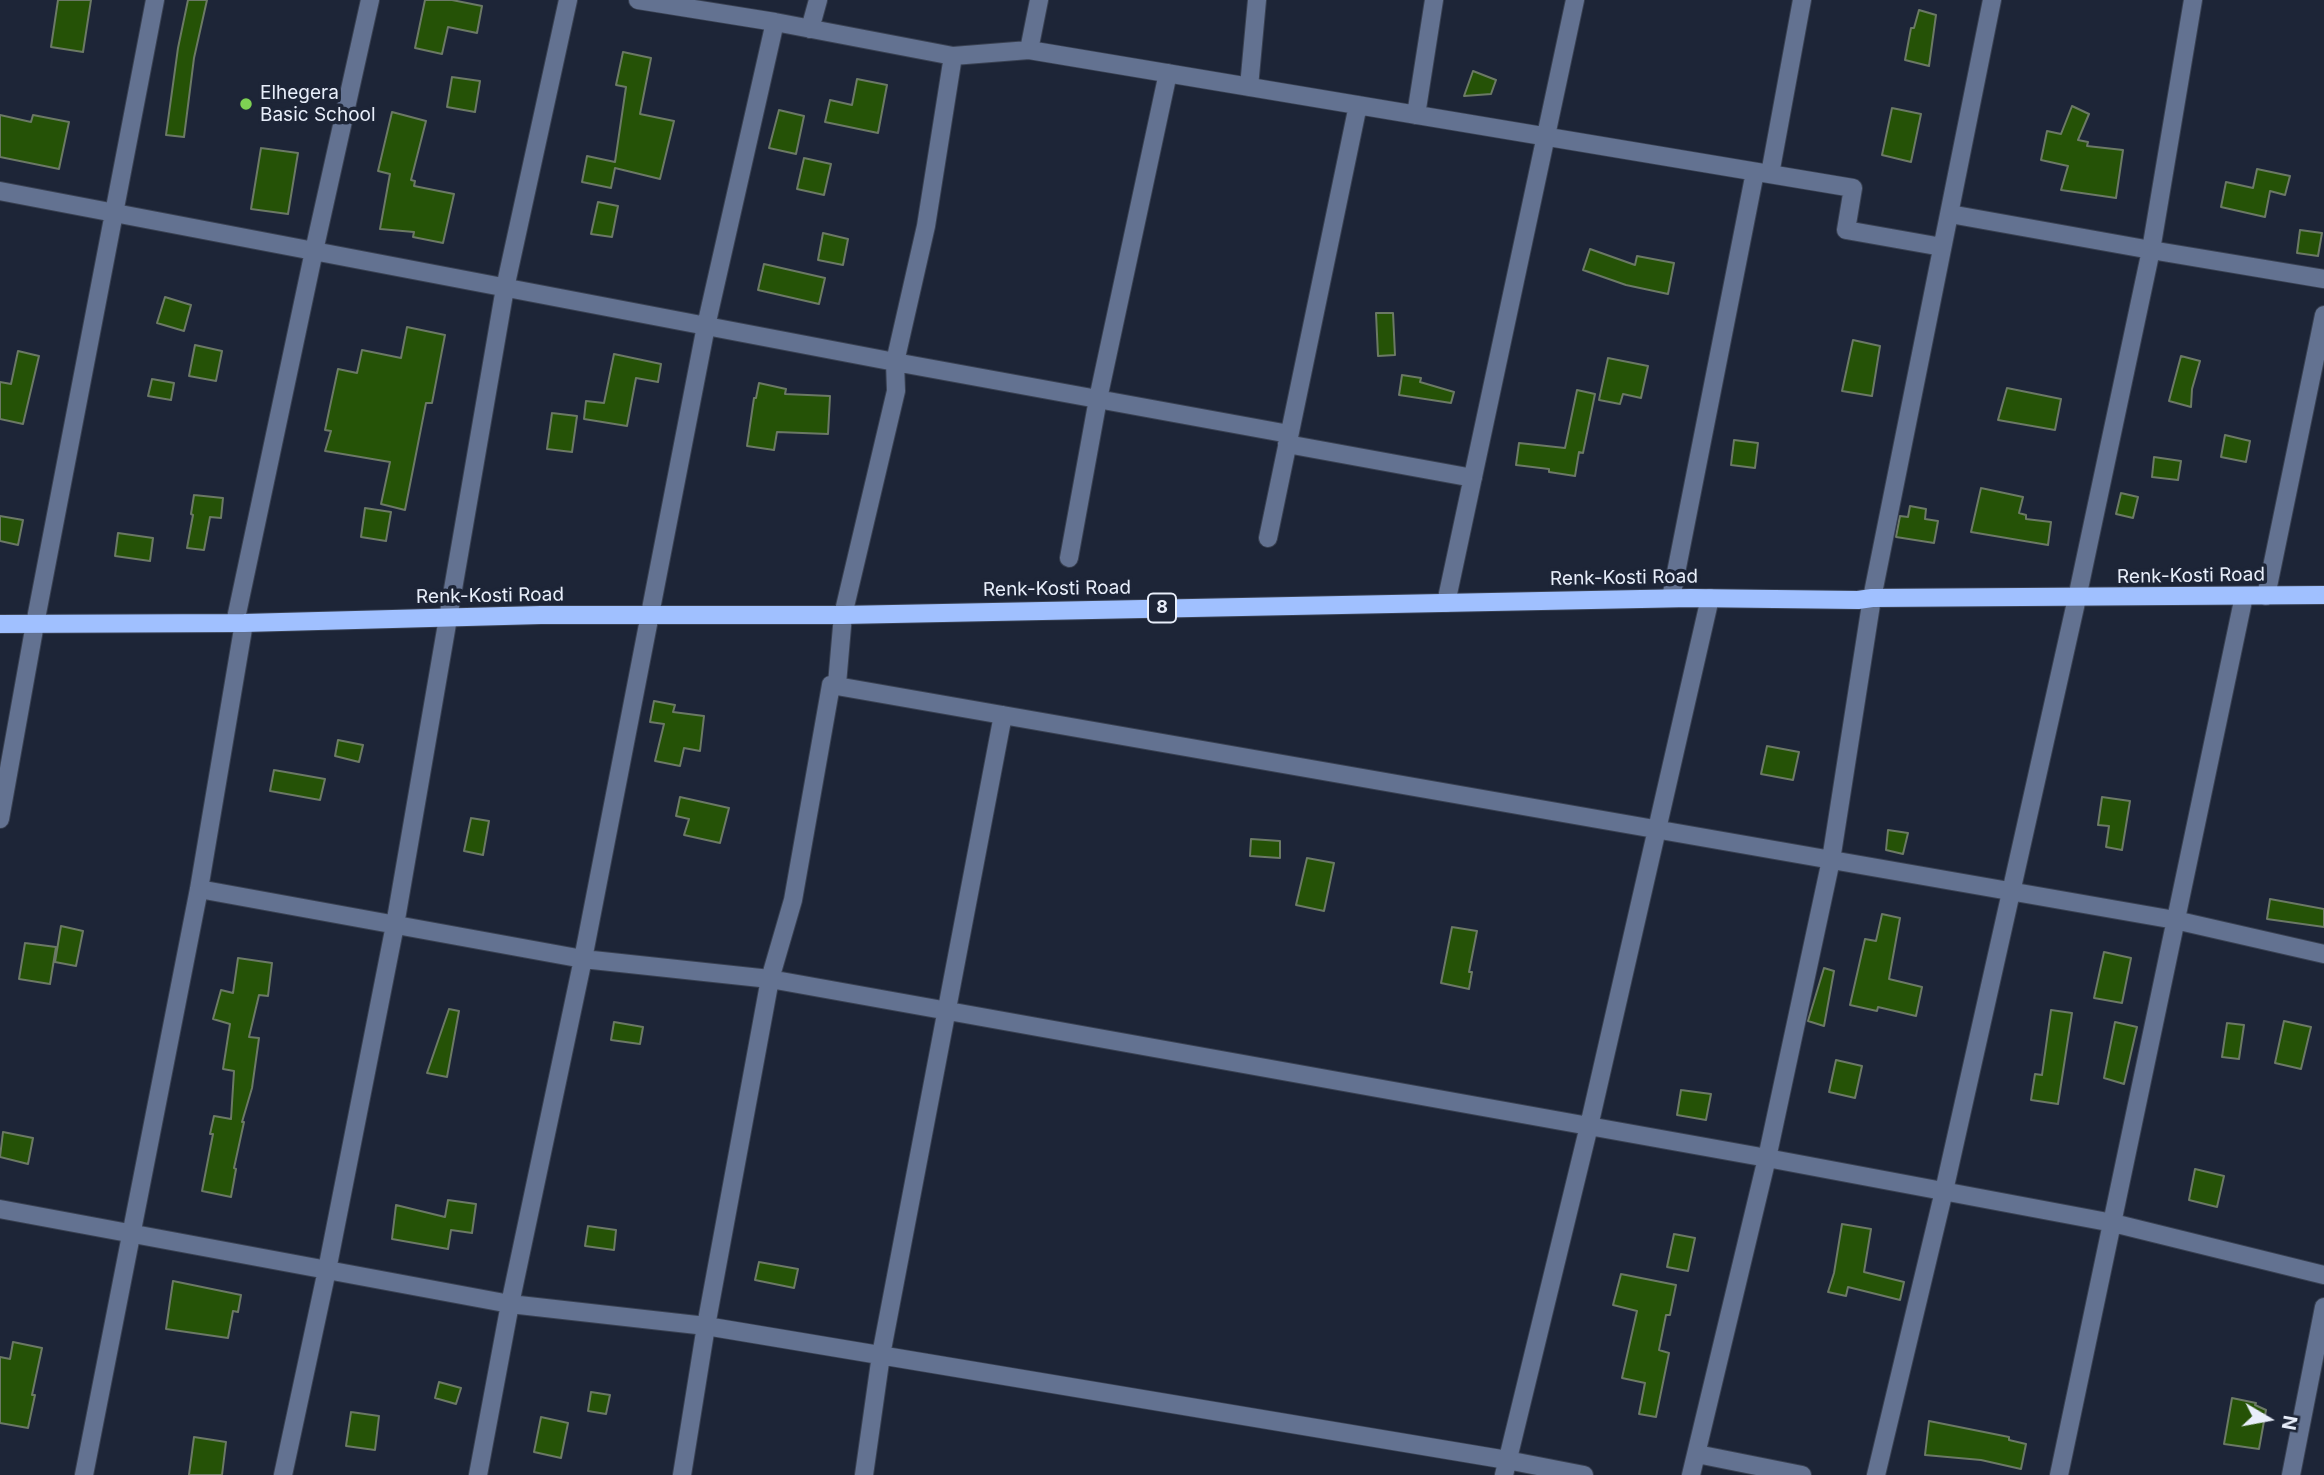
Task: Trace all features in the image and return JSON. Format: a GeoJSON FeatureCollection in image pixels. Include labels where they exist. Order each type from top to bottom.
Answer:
{"type":"FeatureCollection","features":[{"type":"Feature","properties":{"kind":"main road","name":"Renk-Kosti Road"},"geometry":{"type":"LineString","coordinates":[[0,624],[240,623],[541,615],[844,615],[1671,598],[1858,600],[2324,595]]}},
{"type":"Feature","properties":{"kind":"street"},"geometry":{"type":"LineString","coordinates":[[0,820],[155,0]]}},
{"type":"Feature","properties":{"kind":"street"},"geometry":{"type":"LineString","coordinates":[[84,1475],[199,889],[240,623],[314,251],[370,0]]}},
{"type":"Feature","properties":{"kind":"street"},"geometry":{"type":"LineString","coordinates":[[283,1475],[327,1270],[395,925],[505,288],[568,0]]}},
{"type":"Feature","properties":{"kind":"street"},"geometry":{"type":"LineString","coordinates":[[638,0],[775,22],[953,56],[1030,50],[1853,188],[1846,230],[1942,247]]}},
{"type":"Feature","properties":{"kind":"street"},"geometry":{"type":"LineString","coordinates":[[810,29],[818,0]]}},
{"type":"Feature","properties":{"kind":"street"},"geometry":{"type":"LineString","coordinates":[[1030,50],[1039,0]]}},
{"type":"Feature","properties":{"kind":"street"},"geometry":{"type":"LineString","coordinates":[[1249,87],[1257,0]]}},
{"type":"Feature","properties":{"kind":"street"},"geometry":{"type":"LineString","coordinates":[[1416,115],[1434,0]]}},
{"type":"Feature","properties":{"kind":"street"},"geometry":{"type":"LineString","coordinates":[[1447,603],[1575,0]]}},
{"type":"Feature","properties":{"kind":"street"},"geometry":{"type":"LineString","coordinates":[[1671,598],[1802,0]]}},
{"type":"Feature","properties":{"kind":"street"},"geometry":{"type":"LineString","coordinates":[[1691,1475],[1767,1158],[1831,860],[1872,598],[1992,0]]}},
{"type":"Feature","properties":{"kind":"street"},"geometry":{"type":"LineString","coordinates":[[1876,1475],[1944,1191],[2077,598],[2151,250],[2193,0]]}},
{"type":"Feature","properties":{"kind":"street"},"geometry":{"type":"LineString","coordinates":[[478,1475],[510,1304],[583,959],[706,326],[775,22]]}},
{"type":"Feature","properties":{"kind":"street"},"geometry":{"type":"LineString","coordinates":[[831,685],[837,684],[844,615],[896,391],[895,362],[926,226],[953,56]]}},
{"type":"Feature","properties":{"kind":"street"},"geometry":{"type":"LineString","coordinates":[[1069,558],[1098,399],[1168,73]]}},
{"type":"Feature","properties":{"kind":"street"},"geometry":{"type":"LineString","coordinates":[[1268,537],[1358,105]]}},
{"type":"Feature","properties":{"kind":"street"},"geometry":{"type":"LineString","coordinates":[[0,191],[1098,399],[1473,478]]}},
{"type":"Feature","properties":{"kind":"street"},"geometry":{"type":"LineString","coordinates":[[1950,214],[2324,278]]}},
{"type":"Feature","properties":{"kind":"street"},"geometry":{"type":"LineString","coordinates":[[2266,596],[2324,315]]}},
{"type":"Feature","properties":{"kind":"street"},"geometry":{"type":"LineString","coordinates":[[2059,1475],[2244,596]]}},
{"type":"Feature","properties":{"kind":"street"},"geometry":{"type":"LineString","coordinates":[[1505,1468],[1589,1126],[1710,598]]}},
{"type":"Feature","properties":{"kind":"street"},"geometry":{"type":"LineString","coordinates":[[831,685],[2175,920],[2324,954]]}},
{"type":"Feature","properties":{"kind":"street"},"geometry":{"type":"LineString","coordinates":[[682,1475],[706,1326],[770,979],[793,900],[831,685]]}},
{"type":"Feature","properties":{"kind":"street"},"geometry":{"type":"LineString","coordinates":[[863,1475],[881,1355],[1003,715]]}},
{"type":"Feature","properties":{"kind":"street"},"geometry":{"type":"LineString","coordinates":[[199,889],[583,959],[770,979],[1767,1158],[2113,1223],[2324,1275]]}},
{"type":"Feature","properties":{"kind":"street"},"geometry":{"type":"LineString","coordinates":[[0,1209],[510,1304],[706,1326],[1505,1468],[1584,1475]]}},
{"type":"Feature","properties":{"kind":"street"},"geometry":{"type":"LineString","coordinates":[[2291,1475],[2324,1307]]}},
{"type":"Feature","properties":{"kind":"street"},"geometry":{"type":"LineString","coordinates":[[1697,1454],[1802,1475]]}},
{"type":"Feature","properties":{"kind":"building"},"geometry":{"type":"Polygon","coordinates":[[[58,0],[91,0],[83,52],[51,47],[58,0]]]}},
{"type":"Feature","properties":{"kind":"building"},"geometry":{"type":"Polygon","coordinates":[[[188,0],[207,0],[194,58],[184,137],[166,135],[178,48],[188,0]]]}},
{"type":"Feature","properties":{"kind":"building"},"geometry":{"type":"Polygon","coordinates":[[[425,0],[452,0],[482,6],[477,33],[448,27],[442,54],[415,48],[425,0]]]}},
{"type":"Feature","properties":{"kind":"building"},"geometry":{"type":"Polygon","coordinates":[[[1919,10],[1936,15],[1929,66],[1905,60],[1911,28],[1914,28],[1919,10]]]}},
{"type":"Feature","properties":{"kind":"building"},"geometry":{"type":"Polygon","coordinates":[[[623,52],[651,58],[640,114],[674,121],[660,179],[615,168],[611,188],[582,182],[587,156],[615,162],[626,87],[616,85],[623,52]]]}},
{"type":"Feature","properties":{"kind":"building"},"geometry":{"type":"Polygon","coordinates":[[[1473,71],[1496,80],[1491,94],[1464,96],[1473,71]]]}},
{"type":"Feature","properties":{"kind":"building"},"geometry":{"type":"Polygon","coordinates":[[[452,77],[480,81],[475,112],[447,107],[452,77]]]}},
{"type":"Feature","properties":{"kind":"building"},"geometry":{"type":"Polygon","coordinates":[[[857,79],[887,85],[878,133],[825,122],[830,100],[852,105],[857,79]]]}},
{"type":"Feature","properties":{"kind":"building"},"geometry":{"type":"Polygon","coordinates":[[[2072,106],[2089,114],[2078,140],[2088,142],[2087,146],[2123,150],[2116,198],[2061,190],[2068,166],[2041,160],[2047,131],[2061,134],[2072,106]]]}},
{"type":"Feature","properties":{"kind":"building"},"geometry":{"type":"Polygon","coordinates":[[[1892,108],[1921,114],[1911,162],[1882,155],[1892,108]]]}},
{"type":"Feature","properties":{"kind":"building"},"geometry":{"type":"Polygon","coordinates":[[[779,110],[804,116],[796,154],[769,148],[779,110]]]}},
{"type":"Feature","properties":{"kind":"building"},"geometry":{"type":"Polygon","coordinates":[[[392,112],[426,121],[411,180],[415,181],[414,186],[454,194],[443,243],[413,237],[414,232],[380,229],[390,174],[378,171],[392,112]]]}},
{"type":"Feature","properties":{"kind":"building"},"geometry":{"type":"Polygon","coordinates":[[[0,115],[31,122],[33,115],[69,122],[59,169],[0,157],[0,115]]]}},
{"type":"Feature","properties":{"kind":"building"},"geometry":{"type":"Polygon","coordinates":[[[261,148],[298,153],[288,214],[251,209],[261,148]]]}},
{"type":"Feature","properties":{"kind":"building"},"geometry":{"type":"Polygon","coordinates":[[[804,158],[831,164],[824,195],[797,189],[804,158]]]}},
{"type":"Feature","properties":{"kind":"building"},"geometry":{"type":"Polygon","coordinates":[[[2257,169],[2290,176],[2285,195],[2270,191],[2265,217],[2221,207],[2226,182],[2253,188],[2257,169]]]}},
{"type":"Feature","properties":{"kind":"building"},"geometry":{"type":"Polygon","coordinates":[[[598,202],[618,206],[612,237],[591,234],[598,202]]]}},
{"type":"Feature","properties":{"kind":"building"},"geometry":{"type":"Polygon","coordinates":[[[2300,230],[2322,233],[2318,256],[2297,253],[2300,230]]]}},
{"type":"Feature","properties":{"kind":"building"},"geometry":{"type":"Polygon","coordinates":[[[823,233],[848,239],[843,265],[818,260],[823,233]]]}},
{"type":"Feature","properties":{"kind":"building"},"geometry":{"type":"Polygon","coordinates":[[[1590,249],[1635,265],[1637,256],[1674,263],[1668,294],[1626,285],[1583,270],[1590,249]]]}},
{"type":"Feature","properties":{"kind":"building"},"geometry":{"type":"Polygon","coordinates":[[[764,264],[825,278],[819,304],[758,290],[764,264]]]}},
{"type":"Feature","properties":{"kind":"building"},"geometry":{"type":"Polygon","coordinates":[[[165,297],[191,305],[184,331],[157,323],[165,297]]]}},
{"type":"Feature","properties":{"kind":"building"},"geometry":{"type":"Polygon","coordinates":[[[1376,313],[1393,313],[1395,355],[1378,356],[1376,313]]]}},
{"type":"Feature","properties":{"kind":"building"},"geometry":{"type":"Polygon","coordinates":[[[407,327],[445,335],[432,403],[426,403],[405,510],[381,504],[390,462],[325,451],[331,431],[325,430],[338,369],[357,373],[362,350],[401,358],[407,327]]]}},
{"type":"Feature","properties":{"kind":"building"},"geometry":{"type":"Polygon","coordinates":[[[1853,340],[1880,346],[1872,396],[1842,391],[1853,340]]]}},
{"type":"Feature","properties":{"kind":"building"},"geometry":{"type":"Polygon","coordinates":[[[195,345],[222,351],[216,381],[189,376],[195,345]]]}},
{"type":"Feature","properties":{"kind":"building"},"geometry":{"type":"Polygon","coordinates":[[[18,351],[39,356],[23,424],[0,419],[0,382],[11,384],[18,351]]]}},
{"type":"Feature","properties":{"kind":"building"},"geometry":{"type":"Polygon","coordinates":[[[614,354],[661,364],[658,382],[636,378],[627,426],[584,419],[586,401],[604,403],[614,354]]]}},
{"type":"Feature","properties":{"kind":"building"},"geometry":{"type":"Polygon","coordinates":[[[2181,356],[2200,361],[2192,389],[2191,407],[2169,401],[2181,356]]]}},
{"type":"Feature","properties":{"kind":"building"},"geometry":{"type":"Polygon","coordinates":[[[1608,358],[1648,366],[1641,398],[1623,394],[1620,404],[1599,400],[1608,358]]]}},
{"type":"Feature","properties":{"kind":"building"},"geometry":{"type":"Polygon","coordinates":[[[1402,375],[1421,378],[1420,382],[1454,392],[1451,403],[1399,395],[1402,375]]]}},
{"type":"Feature","properties":{"kind":"building"},"geometry":{"type":"Polygon","coordinates":[[[152,379],[174,383],[171,400],[148,396],[152,379]]]}},
{"type":"Feature","properties":{"kind":"building"},"geometry":{"type":"Polygon","coordinates":[[[759,383],[786,389],[785,394],[830,396],[828,434],[777,432],[774,450],[747,446],[754,398],[759,383]]]}},
{"type":"Feature","properties":{"kind":"building"},"geometry":{"type":"Polygon","coordinates":[[[2007,388],[2061,399],[2055,430],[1998,420],[2007,388]]]}},
{"type":"Feature","properties":{"kind":"building"},"geometry":{"type":"Polygon","coordinates":[[[1577,390],[1595,394],[1583,453],[1579,452],[1575,476],[1549,472],[1549,469],[1516,465],[1519,443],[1565,448],[1577,390]]]}},
{"type":"Feature","properties":{"kind":"building"},"geometry":{"type":"Polygon","coordinates":[[[552,413],[577,416],[572,452],[547,449],[552,413]]]}},
{"type":"Feature","properties":{"kind":"building"},"geometry":{"type":"Polygon","coordinates":[[[2225,435],[2250,441],[2246,462],[2221,457],[2225,435]]]}},
{"type":"Feature","properties":{"kind":"building"},"geometry":{"type":"Polygon","coordinates":[[[1734,440],[1758,443],[1755,468],[1731,465],[1734,440]]]}},
{"type":"Feature","properties":{"kind":"building"},"geometry":{"type":"Polygon","coordinates":[[[2154,457],[2181,461],[2178,480],[2152,477],[2154,457]]]}},
{"type":"Feature","properties":{"kind":"building"},"geometry":{"type":"Polygon","coordinates":[[[1981,488],[2023,497],[2019,513],[2026,515],[2026,519],[2051,522],[2048,545],[1971,532],[1981,488]]]}},
{"type":"Feature","properties":{"kind":"building"},"geometry":{"type":"Polygon","coordinates":[[[2121,493],[2138,497],[2133,518],[2116,514],[2121,493]]]}},
{"type":"Feature","properties":{"kind":"building"},"geometry":{"type":"Polygon","coordinates":[[[194,495],[223,498],[221,518],[210,517],[204,550],[187,548],[194,495]]]}},
{"type":"Feature","properties":{"kind":"building"},"geometry":{"type":"Polygon","coordinates":[[[1910,506],[1926,509],[1925,519],[1938,521],[1934,543],[1896,537],[1900,516],[1908,517],[1910,506]]]}},
{"type":"Feature","properties":{"kind":"building"},"geometry":{"type":"Polygon","coordinates":[[[365,508],[391,512],[386,541],[361,537],[365,508]]]}},
{"type":"Feature","properties":{"kind":"building"},"geometry":{"type":"Polygon","coordinates":[[[0,516],[23,520],[18,545],[0,541],[0,516]]]}},
{"type":"Feature","properties":{"kind":"building"},"geometry":{"type":"Polygon","coordinates":[[[118,533],[153,538],[150,561],[115,556],[118,533]]]}},
{"type":"Feature","properties":{"kind":"building"},"geometry":{"type":"Polygon","coordinates":[[[654,701],[675,705],[673,712],[704,716],[700,751],[684,748],[680,766],[655,761],[664,724],[650,722],[654,701]]]}},
{"type":"Feature","properties":{"kind":"building"},"geometry":{"type":"Polygon","coordinates":[[[338,740],[363,745],[359,762],[335,756],[338,740]]]}},
{"type":"Feature","properties":{"kind":"building"},"geometry":{"type":"Polygon","coordinates":[[[1767,746],[1799,752],[1793,780],[1761,774],[1767,746]]]}},
{"type":"Feature","properties":{"kind":"building"},"geometry":{"type":"Polygon","coordinates":[[[274,770],[325,779],[320,800],[270,791],[274,770]]]}},
{"type":"Feature","properties":{"kind":"building"},"geometry":{"type":"Polygon","coordinates":[[[680,797],[729,808],[720,843],[684,835],[689,819],[676,816],[680,797]]]}},
{"type":"Feature","properties":{"kind":"building"},"geometry":{"type":"Polygon","coordinates":[[[2102,797],[2130,801],[2122,850],[2106,847],[2109,826],[2098,825],[2102,797]]]}},
{"type":"Feature","properties":{"kind":"building"},"geometry":{"type":"Polygon","coordinates":[[[471,818],[489,821],[483,855],[464,851],[471,818]]]}},
{"type":"Feature","properties":{"kind":"building"},"geometry":{"type":"Polygon","coordinates":[[[1888,830],[1908,833],[1903,854],[1886,850],[1888,830]]]}},
{"type":"Feature","properties":{"kind":"building"},"geometry":{"type":"Polygon","coordinates":[[[1251,839],[1280,841],[1280,858],[1250,856],[1251,839]]]}},
{"type":"Feature","properties":{"kind":"building"},"geometry":{"type":"Polygon","coordinates":[[[1307,858],[1334,863],[1324,911],[1296,905],[1307,858]]]}},
{"type":"Feature","properties":{"kind":"building"},"geometry":{"type":"Polygon","coordinates":[[[2270,899],[2324,909],[2324,927],[2267,919],[2270,899]]]}},
{"type":"Feature","properties":{"kind":"building"},"geometry":{"type":"Polygon","coordinates":[[[1882,914],[1900,918],[1889,979],[1922,987],[1916,1016],[1878,1007],[1877,1011],[1850,1005],[1865,939],[1876,941],[1882,914]]]}},
{"type":"Feature","properties":{"kind":"building"},"geometry":{"type":"Polygon","coordinates":[[[61,926],[83,931],[76,966],[55,962],[61,926]]]}},
{"type":"Feature","properties":{"kind":"building"},"geometry":{"type":"Polygon","coordinates":[[[1452,927],[1477,931],[1469,972],[1472,972],[1469,989],[1441,983],[1452,927]]]}},
{"type":"Feature","properties":{"kind":"building"},"geometry":{"type":"Polygon","coordinates":[[[25,943],[56,947],[50,984],[19,979],[25,943]]]}},
{"type":"Feature","properties":{"kind":"building"},"geometry":{"type":"Polygon","coordinates":[[[2104,952],[2131,958],[2122,1003],[2094,998],[2104,952]]]}},
{"type":"Feature","properties":{"kind":"building"},"geometry":{"type":"Polygon","coordinates":[[[238,958],[272,963],[268,996],[259,995],[249,1037],[259,1038],[252,1088],[242,1122],[231,1197],[202,1191],[214,1116],[231,1119],[234,1071],[223,1069],[230,1024],[213,1019],[221,990],[233,993],[238,958]]]}},
{"type":"Feature","properties":{"kind":"building"},"geometry":{"type":"Polygon","coordinates":[[[1824,968],[1834,971],[1824,1026],[1808,1021],[1824,968]]]}},
{"type":"Feature","properties":{"kind":"building"},"geometry":{"type":"Polygon","coordinates":[[[449,1009],[459,1011],[447,1077],[427,1073],[449,1009]]]}},
{"type":"Feature","properties":{"kind":"building"},"geometry":{"type":"Polygon","coordinates":[[[2051,1010],[2072,1013],[2058,1104],[2031,1100],[2035,1074],[2042,1075],[2051,1010]]]}},
{"type":"Feature","properties":{"kind":"building"},"geometry":{"type":"Polygon","coordinates":[[[2284,1021],[2311,1027],[2301,1069],[2275,1063],[2284,1021]]]}},
{"type":"Feature","properties":{"kind":"building"},"geometry":{"type":"Polygon","coordinates":[[[614,1022],[643,1027],[640,1044],[611,1040],[614,1022]]]}},
{"type":"Feature","properties":{"kind":"building"},"geometry":{"type":"Polygon","coordinates":[[[2115,1022],[2137,1027],[2124,1084],[2104,1078],[2115,1022]]]}},
{"type":"Feature","properties":{"kind":"building"},"geometry":{"type":"Polygon","coordinates":[[[2227,1023],[2244,1025],[2239,1059],[2222,1057],[2227,1023]]]}},
{"type":"Feature","properties":{"kind":"building"},"geometry":{"type":"Polygon","coordinates":[[[1836,1060],[1862,1066],[1855,1098],[1829,1092],[1836,1060]]]}},
{"type":"Feature","properties":{"kind":"building"},"geometry":{"type":"Polygon","coordinates":[[[1681,1090],[1711,1094],[1706,1120],[1677,1115],[1681,1090]]]}},
{"type":"Feature","properties":{"kind":"building"},"geometry":{"type":"Polygon","coordinates":[[[3,1132],[33,1138],[28,1164],[0,1157],[3,1132]]]}},
{"type":"Feature","properties":{"kind":"building"},"geometry":{"type":"Polygon","coordinates":[[[2195,1169],[2224,1176],[2217,1207],[2189,1200],[2195,1169]]]}},
{"type":"Feature","properties":{"kind":"building"},"geometry":{"type":"Polygon","coordinates":[[[448,1200],[476,1204],[472,1233],[451,1230],[448,1249],[392,1239],[396,1205],[445,1217],[448,1200]]]}},
{"type":"Feature","properties":{"kind":"building"},"geometry":{"type":"Polygon","coordinates":[[[1842,1224],[1871,1229],[1864,1272],[1904,1282],[1900,1300],[1848,1287],[1846,1296],[1828,1292],[1842,1224]]]}},
{"type":"Feature","properties":{"kind":"building"},"geometry":{"type":"Polygon","coordinates":[[[588,1226],[616,1230],[614,1250],[585,1246],[588,1226]]]}},
{"type":"Feature","properties":{"kind":"building"},"geometry":{"type":"Polygon","coordinates":[[[1674,1234],[1695,1238],[1688,1271],[1667,1267],[1674,1234]]]}},
{"type":"Feature","properties":{"kind":"building"},"geometry":{"type":"Polygon","coordinates":[[[759,1262],[798,1269],[794,1288],[755,1280],[759,1262]]]}},
{"type":"Feature","properties":{"kind":"building"},"geometry":{"type":"Polygon","coordinates":[[[1621,1274],[1676,1285],[1659,1350],[1669,1353],[1656,1417],[1639,1414],[1645,1383],[1622,1378],[1637,1311],[1613,1305],[1621,1274]]]}},
{"type":"Feature","properties":{"kind":"building"},"geometry":{"type":"Polygon","coordinates":[[[173,1281],[241,1295],[238,1312],[233,1311],[228,1338],[166,1329],[173,1281]]]}},
{"type":"Feature","properties":{"kind":"building"},"geometry":{"type":"Polygon","coordinates":[[[13,1342],[42,1348],[28,1428],[0,1423],[0,1357],[10,1359],[13,1342]]]}},
{"type":"Feature","properties":{"kind":"building"},"geometry":{"type":"Polygon","coordinates":[[[439,1382],[461,1388],[456,1404],[435,1398],[439,1382]]]}},
{"type":"Feature","properties":{"kind":"building"},"geometry":{"type":"Polygon","coordinates":[[[591,1392],[610,1395],[606,1414],[588,1411],[591,1392]]]}},
{"type":"Feature","properties":{"kind":"building"},"geometry":{"type":"Polygon","coordinates":[[[2232,1398],[2256,1403],[2255,1405],[2266,1410],[2259,1449],[2224,1444],[2232,1398]]]}},
{"type":"Feature","properties":{"kind":"building"},"geometry":{"type":"Polygon","coordinates":[[[351,1412],[379,1416],[375,1450],[346,1446],[351,1412]]]}},
{"type":"Feature","properties":{"kind":"building"},"geometry":{"type":"Polygon","coordinates":[[[541,1417],[568,1423],[561,1458],[534,1452],[541,1417]]]}},
{"type":"Feature","properties":{"kind":"building"},"geometry":{"type":"Polygon","coordinates":[[[1929,1421],[2009,1437],[2009,1440],[2026,1444],[2021,1469],[1981,1460],[1925,1455],[1929,1421]]]}},
{"type":"Feature","properties":{"kind":"building"},"geometry":{"type":"Polygon","coordinates":[[[194,1437],[226,1442],[222,1475],[189,1475],[194,1437]]]}},
{"type":"Feature","properties":{"kind":"place","name":"Elhegera Basic School"},"geometry":{"type":"Point","coordinates":[246,104]}}]}
